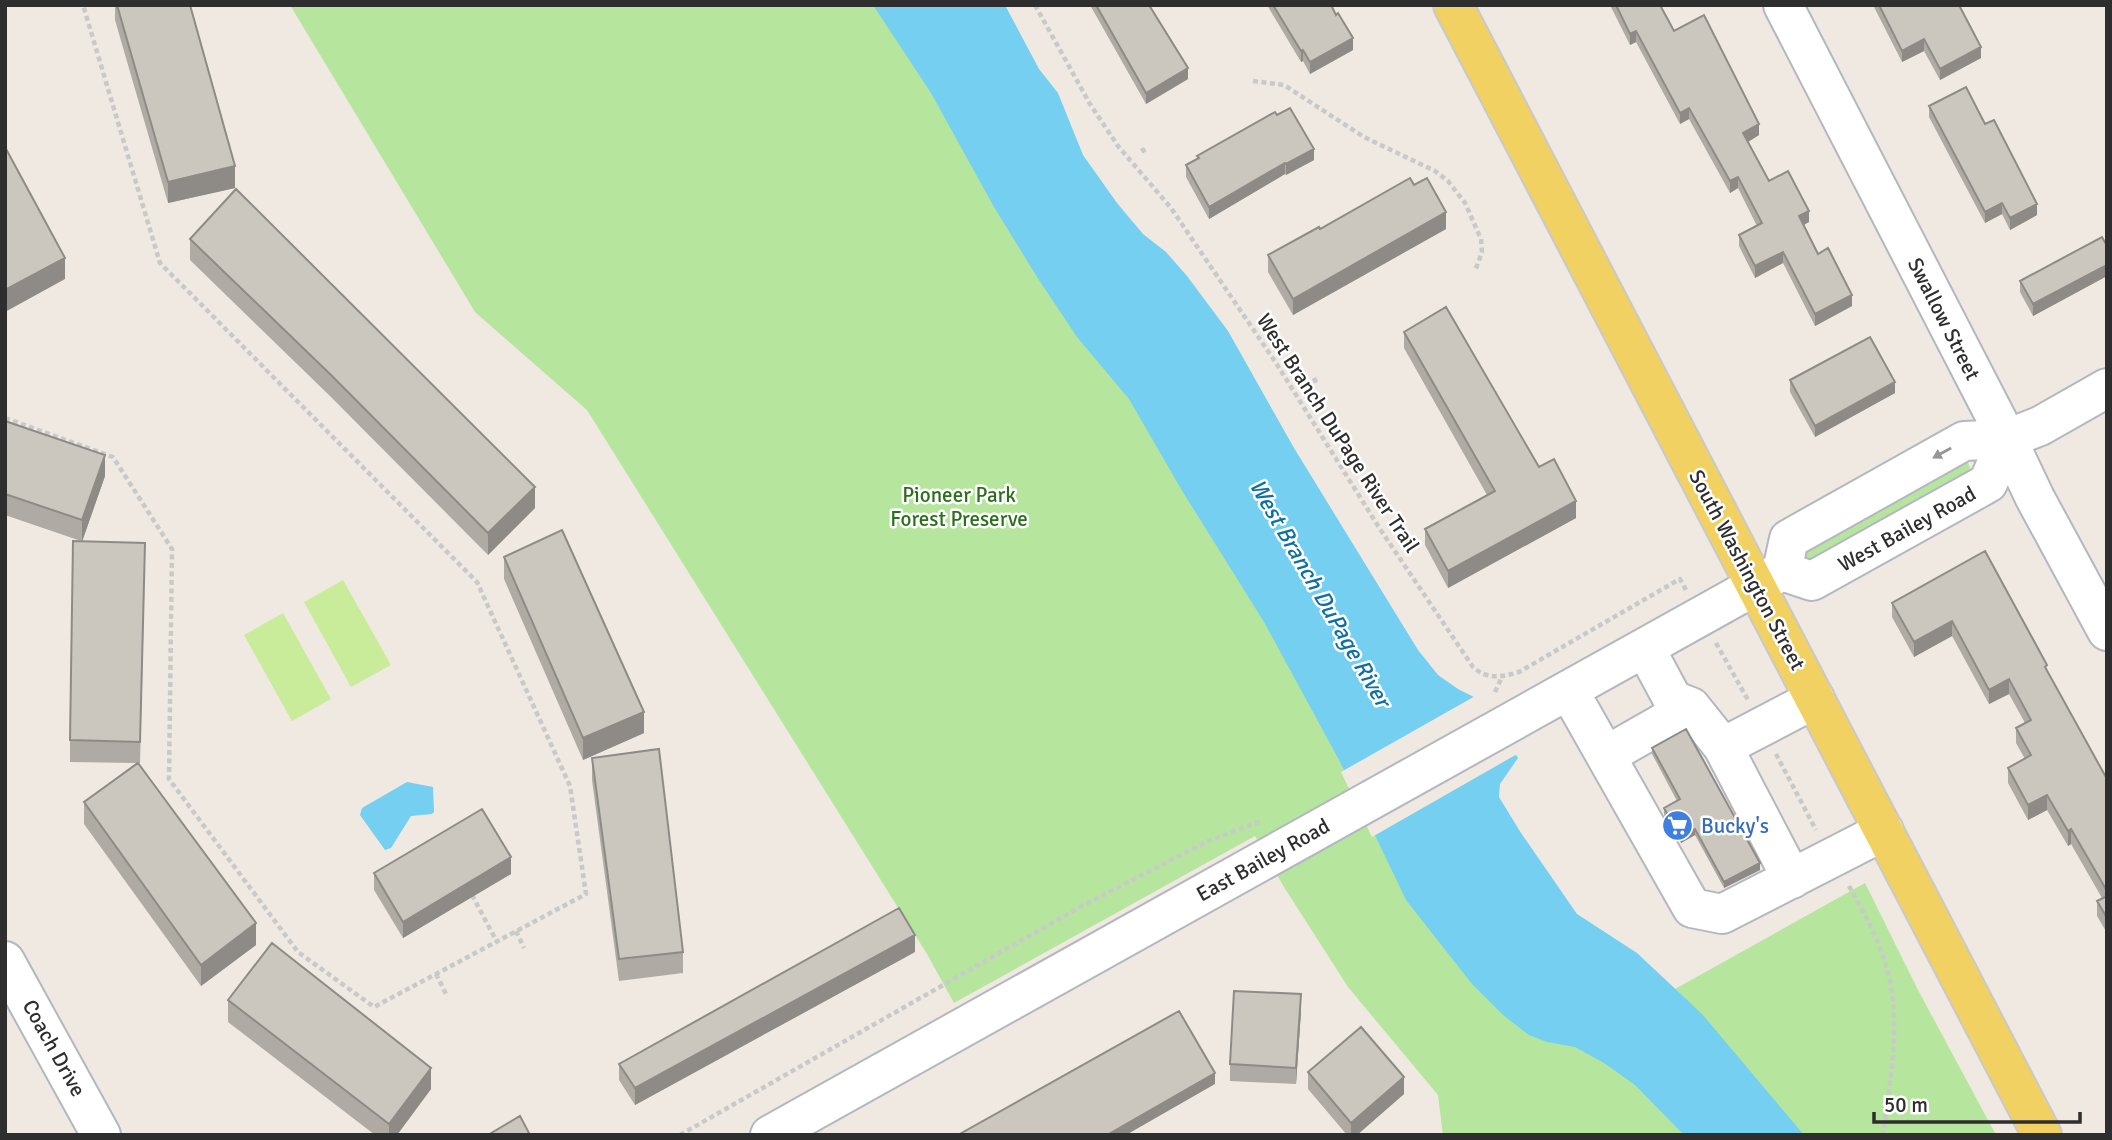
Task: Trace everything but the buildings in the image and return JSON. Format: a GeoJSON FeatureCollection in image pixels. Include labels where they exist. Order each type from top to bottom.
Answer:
{"type":"FeatureCollection","features":[{"type":"Feature","properties":{"kind":"main road","name":"South Washington Street"},"geometry":{"type":"LineString","coordinates":[[1453,5],[1769,578],[1815,699],[2042,1135]]}},
{"type":"Feature","properties":{"kind":"street","name":"Swallow Street"},"geometry":{"type":"LineString","coordinates":[[1783,5],[2035,498],[2107,631]]}},
{"type":"Feature","properties":{"kind":"street"},"geometry":{"type":"LineString","coordinates":[[1769,578],[1789,539],[1964,441],[2007,439],[2040,426],[2107,388]]}},
{"type":"Feature","properties":{"kind":"street","name":"East Bailey Road"},"geometry":{"type":"LineString","coordinates":[[770,1135],[829,1121],[1331,823],[1505,708],[1569,691],[1769,578]]}},
{"type":"Feature","properties":{"kind":"street"},"geometry":{"type":"LineString","coordinates":[[1645,648],[1673,700],[1691,707],[1723,747],[1792,879]]}},
{"type":"Feature","properties":{"kind":"street"},"geometry":{"type":"LineString","coordinates":[[1569,691],[1692,908],[1722,914],[1884,831]]}},
{"type":"Feature","properties":{"kind":"street"},"geometry":{"type":"LineString","coordinates":[[1723,747],[1815,699]]}},
{"type":"Feature","properties":{"kind":"street"},"geometry":{"type":"LineString","coordinates":[[1607,755],[1691,707]]}},
{"type":"Feature","properties":{"kind":"street","name":"Coach Drive"},"geometry":{"type":"LineString","coordinates":[[5,961],[102,1135]]}},
{"type":"Feature","properties":{"kind":"path"},"geometry":{"type":"LineString","coordinates":[[5,418],[113,457],[172,549],[169,779],[298,952],[374,1007],[586,894],[570,786],[477,582],[160,263],[83,5]]}},
{"type":"Feature","properties":{"kind":"path","name":"West Branch DuPage River Trail"},"geometry":{"type":"LineString","coordinates":[[1035,5],[1090,104],[1118,146],[1171,208],[1186,230],[1276,363],[1380,529],[1468,661],[1479,673],[1502,677]]}},
{"type":"Feature","properties":{"kind":"path"},"geometry":{"type":"LineString","coordinates":[[1253,81],[1284,85],[1364,137],[1436,171],[1448,181],[1465,203],[1481,239],[1482,252],[1475,271]]}},
{"type":"Feature","properties":{"kind":"path"},"geometry":{"type":"LineString","coordinates":[[1142,148],[1146,155]]}},
{"type":"Feature","properties":{"kind":"path"},"geometry":{"type":"LineString","coordinates":[[1314,378],[1317,385]]}},
{"type":"Feature","properties":{"kind":"path"},"geometry":{"type":"LineString","coordinates":[[1505,708],[1502,677],[1519,671],[1680,579],[1689,597]]}},
{"type":"Feature","properties":{"kind":"path"},"geometry":{"type":"LineString","coordinates":[[1714,640],[1750,704]]}},
{"type":"Feature","properties":{"kind":"path"},"geometry":{"type":"LineString","coordinates":[[1770,744],[1818,834]]}},
{"type":"Feature","properties":{"kind":"path"},"geometry":{"type":"LineString","coordinates":[[680,1135],[1080,906],[1208,841],[1263,820]]}},
{"type":"Feature","properties":{"kind":"path"},"geometry":{"type":"LineString","coordinates":[[1848,885],[1888,969],[1895,1048],[1883,1135]]}},
{"type":"Feature","properties":{"kind":"path"},"geometry":{"type":"LineString","coordinates":[[472,895],[496,942]]}},
{"type":"Feature","properties":{"kind":"path"},"geometry":{"type":"LineString","coordinates":[[516,931],[524,948]]}},
{"type":"Feature","properties":{"kind":"path"},"geometry":{"type":"LineString","coordinates":[[436,974],[446,993]]}},
{"type":"Feature","properties":{"kind":"green space","name":"Pioneer Park Forest Preserve"},"geometry":{"type":"Polygon","coordinates":[[[290,5],[947,5],[1543,979],[1675,989],[1865,883],[1917,988],[1996,1135],[1443,1135],[1438,1095],[1348,987],[1255,836],[954,1003],[927,954],[587,410],[475,312],[290,5]]]}},
{"type":"Feature","properties":{"kind":"green space"},"geometry":{"type":"Polygon","coordinates":[[[1967,461],[1972,472],[1810,563],[1805,558],[1804,551],[1967,461]]]}},
{"type":"Feature","properties":{"kind":"green space"},"geometry":{"type":"Polygon","coordinates":[[[343,580],[391,665],[351,687],[304,602],[343,580]]]}},
{"type":"Feature","properties":{"kind":"green space"},"geometry":{"type":"Polygon","coordinates":[[[283,613],[331,699],[292,721],[244,635],[283,613]]]}},
{"type":"Feature","properties":{"kind":"water","name":"West Branch DuPage River"},"geometry":{"type":"Polygon","coordinates":[[[873,5],[1005,5],[1039,69],[1058,93],[1083,155],[1117,203],[1143,234],[1166,252],[1187,276],[1228,331],[1294,448],[1418,650],[1438,675],[1478,699],[1518,758],[1500,784],[1499,797],[1577,914],[1637,953],[1702,1014],[1804,1135],[1684,1135],[1635,1085],[1575,1047],[1547,1042],[1529,1035],[1503,1015],[1472,984],[1406,900],[1339,760],[1264,622],[1181,489],[1129,399],[1077,337],[1037,277],[994,207],[931,93],[873,5]]]}},
{"type":"Feature","properties":{"kind":"water"},"geometry":{"type":"Polygon","coordinates":[[[407,782],[433,787],[434,812],[411,816],[391,848],[385,850],[360,815],[362,808],[407,782]]]}},
{"type":"Feature","properties":{"kind":"pier"},"geometry":{"type":"Polygon","coordinates":[[[1477,695],[1519,753],[1372,837],[1341,772],[1477,695]]]}},
{"type":"Feature","properties":{"kind":"place","name":"Bucky's"},"geometry":{"type":"Point","coordinates":[1678,826]}}]}
